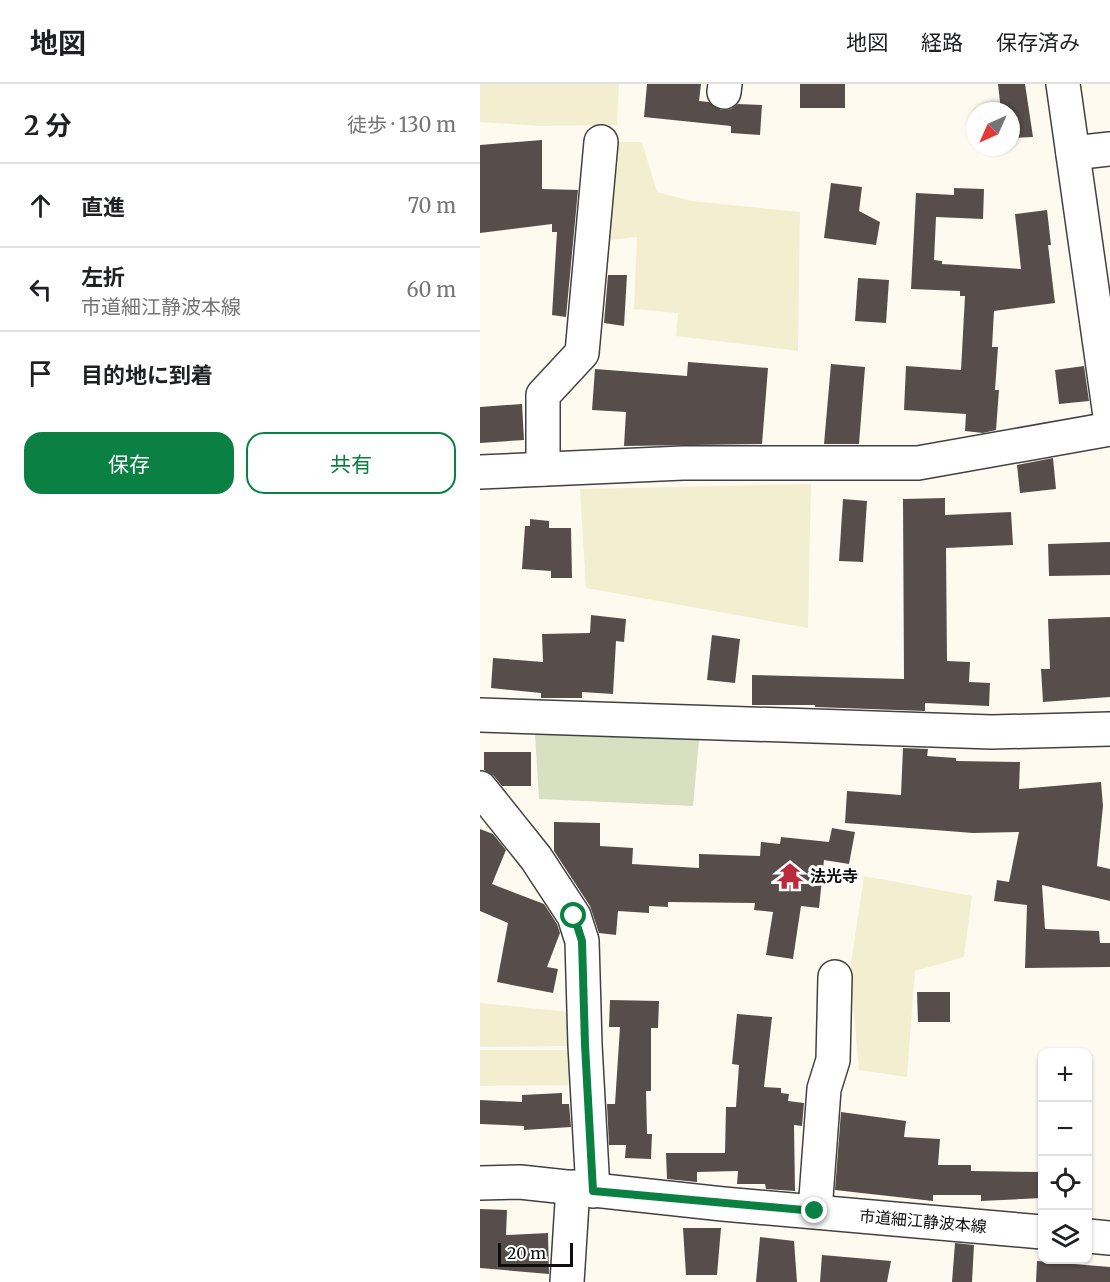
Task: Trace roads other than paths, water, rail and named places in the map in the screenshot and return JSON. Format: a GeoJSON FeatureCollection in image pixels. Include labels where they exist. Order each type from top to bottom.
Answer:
{"type":"FeatureCollection","features":[{"type":"Feature","properties":{"kind":"street"},"geometry":{"type":"LineString","coordinates":[[1063,84],[1110,416]]}},
{"type":"Feature","properties":{"kind":"street"},"geometry":{"type":"LineString","coordinates":[[543,469],[543,395],[582,352],[601,142]]}},
{"type":"Feature","properties":{"kind":"street"},"geometry":{"type":"LineString","coordinates":[[1073,153],[1110,148]]}},
{"type":"Feature","properties":{"kind":"street"},"geometry":{"type":"LineString","coordinates":[[480,472],[682,463],[918,463],[1110,429]]}},
{"type":"Feature","properties":{"kind":"street"},"geometry":{"type":"LineString","coordinates":[[480,715],[992,732],[1110,729]]}},
{"type":"Feature","properties":{"kind":"street"},"geometry":{"type":"LineString","coordinates":[[480,788],[543,868],[574,916],[582,941],[585,1045],[583,1189],[567,1282]]}},
{"type":"Feature","properties":{"kind":"street"},"geometry":{"type":"LineString","coordinates":[[815,1211],[824,1089],[833,1060],[835,977]]}},
{"type":"Feature","properties":{"kind":"street","name":"市道細江静波本線"},"geometry":{"type":"LineString","coordinates":[[480,1183],[520,1182],[1038,1232]]}},
{"type":"Feature","properties":{"kind":"street"},"geometry":{"type":"LineString","coordinates":[[1092,1236],[1110,1238]]}},
{"type":"Feature","properties":{"kind":"place","name":"法光寺"},"geometry":{"type":"Point","coordinates":[790,876]}}]}
